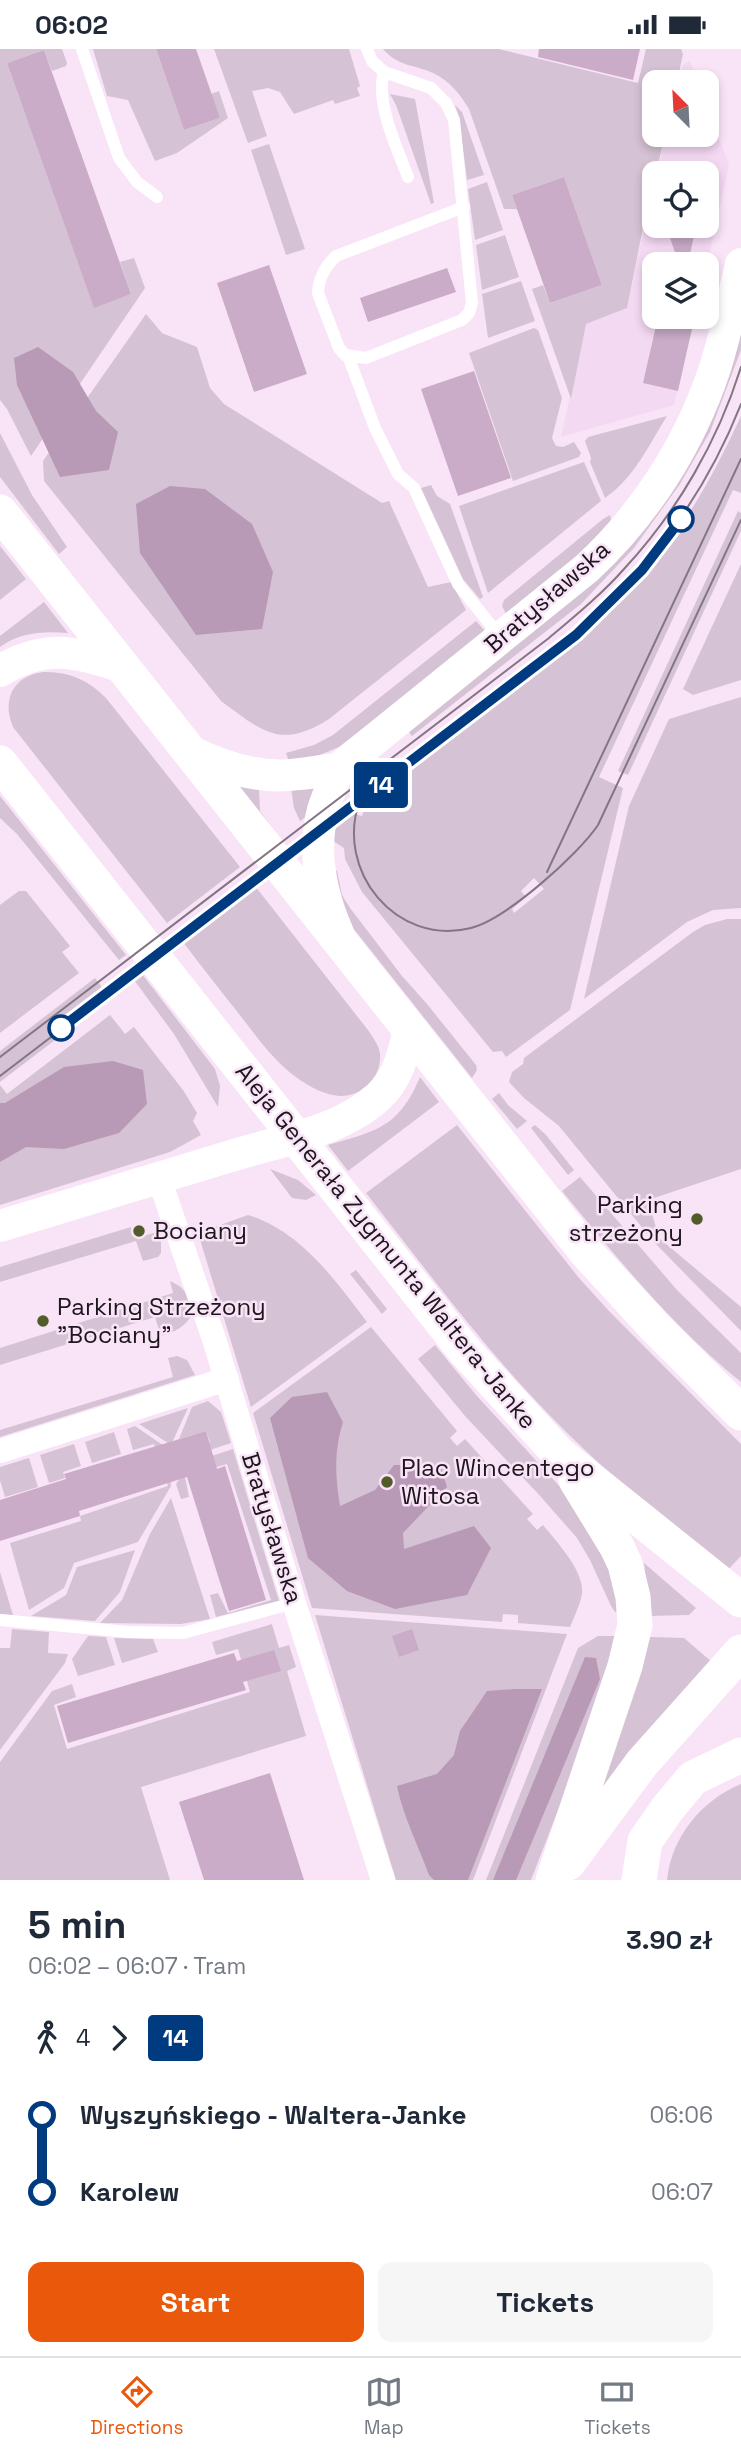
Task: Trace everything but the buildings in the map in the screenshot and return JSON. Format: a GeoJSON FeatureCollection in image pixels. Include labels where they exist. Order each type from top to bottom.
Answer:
{"type":"FeatureCollection","features":[{"type":"Feature","properties":{"kind":"main road"},"geometry":{"type":"LineString","coordinates":[[0,512],[586,1252],[655,1328],[735,1403]]}},
{"type":"Feature","properties":{"kind":"main road","name":"Aleja Generała Zygmunta Waltera-Janke"},"geometry":{"type":"LineString","coordinates":[[0,763],[464,1350],[510,1402],[564,1459],[741,1600]]}},
{"type":"Feature","properties":{"kind":"main road"},"geometry":{"type":"LineString","coordinates":[[555,1880],[625,1666],[635,1626],[630,1581],[617,1547],[564,1459]]}},
{"type":"Feature","properties":{"kind":"main road"},"geometry":{"type":"LineString","coordinates":[[555,1880],[642,1763],[741,1652]]}},
{"type":"Feature","properties":{"kind":"main road"},"geometry":{"type":"LineString","coordinates":[[639,1880],[645,1841],[668,1808],[693,1778],[741,1755]]}},
{"type":"Feature","properties":{"kind":"street","name":"Bratysławska"},"geometry":{"type":"LineString","coordinates":[[338,769],[602,554],[646,502],[680,450],[710,383],[741,264]]}},
{"type":"Feature","properties":{"kind":"street"},"geometry":{"type":"LineString","coordinates":[[0,671],[32,655],[51,652],[96,658],[120,666]]}},
{"type":"Feature","properties":{"kind":"street"},"geometry":{"type":"LineString","coordinates":[[186,749],[223,765],[259,774],[300,774],[338,769],[320,822],[318,860],[327,908],[346,951]]}},
{"type":"Feature","properties":{"kind":"street"},"geometry":{"type":"LineString","coordinates":[[0,1226],[295,1136],[349,1116],[381,1095],[394,1079],[402,1062],[409,1030]]}},
{"type":"Feature","properties":{"kind":"street","name":"Bratysławska"},"geometry":{"type":"LineString","coordinates":[[159,1178],[227,1379],[294,1603],[383,1880]]}},
{"type":"Feature","properties":{"kind":"street"},"geometry":{"type":"LineString","coordinates":[[0,1451],[227,1379]]}},
{"type":"Feature","properties":{"kind":"lane"},"geometry":{"type":"LineString","coordinates":[[82,49],[119,158],[137,182],[157,197]]}},
{"type":"Feature","properties":{"kind":"lane"},"geometry":{"type":"LineString","coordinates":[[348,356],[366,358],[462,320],[469,313],[472,303],[456,131],[446,103],[431,88],[384,72],[372,61],[367,49]]}},
{"type":"Feature","properties":{"kind":"lane"},"geometry":{"type":"LineString","coordinates":[[384,72],[379,86],[408,177]]}},
{"type":"Feature","properties":{"kind":"lane"},"geometry":{"type":"LineString","coordinates":[[464,207],[336,256],[328,264],[318,283],[317,293],[339,348],[348,356],[375,428],[398,474],[414,488],[458,584],[501,638]]}},
{"type":"Feature","properties":{"kind":"lane"},"geometry":{"type":"LineString","coordinates":[[0,1620],[128,1632],[183,1633],[294,1603]]}},
{"type":"Feature","properties":{"kind":"shaded area"},"geometry":{"type":"Polygon","coordinates":[[[0,49],[62,49],[66,66],[52,71],[44,50],[7,63],[94,307],[131,294],[120,262],[134,258],[145,288],[31,456],[0,400],[0,49]]]}},
{"type":"Feature","properties":{"kind":"shaded area"},"geometry":{"type":"Polygon","coordinates":[[[93,49],[156,49],[184,130],[220,118],[211,94],[219,91],[228,118],[177,153],[155,161],[128,100],[107,96],[93,49]]]}},
{"type":"Feature","properties":{"kind":"shaded area"},"geometry":{"type":"Polygon","coordinates":[[[214,49],[349,49],[360,86],[357,88],[360,96],[335,104],[333,100],[294,114],[280,92],[268,88],[252,91],[267,136],[248,143],[214,49]]]}},
{"type":"Feature","properties":{"kind":"shaded area"},"geometry":{"type":"Polygon","coordinates":[[[383,49],[499,49],[638,83],[646,49],[681,49],[683,54],[680,70],[642,70],[642,147],[662,147],[659,161],[642,161],[642,233],[627,308],[586,324],[571,399],[532,289],[543,285],[550,303],[602,285],[564,177],[512,195],[517,209],[504,209],[469,109],[462,98],[439,76],[388,55],[383,49]]]}},
{"type":"Feature","properties":{"kind":"shaded area"},"geometry":{"type":"Polygon","coordinates":[[[690,61],[693,70],[682,70],[683,64],[690,61]]]}},
{"type":"Feature","properties":{"kind":"shaded area"},"geometry":{"type":"Polygon","coordinates":[[[390,94],[415,99],[434,203],[431,204],[390,94]]]}},
{"type":"Feature","properties":{"kind":"shaded area"},"geometry":{"type":"Polygon","coordinates":[[[455,105],[462,112],[484,175],[467,180],[459,117],[455,105]]]}},
{"type":"Feature","properties":{"kind":"shaded area"},"geometry":{"type":"Polygon","coordinates":[[[719,138],[729,165],[719,210],[719,161],[660,161],[663,147],[719,147],[719,138]]]}},
{"type":"Feature","properties":{"kind":"shaded area"},"geometry":{"type":"Polygon","coordinates":[[[269,144],[305,249],[286,255],[251,150],[269,144]]]}},
{"type":"Feature","properties":{"kind":"shaded area"},"geometry":{"type":"Polygon","coordinates":[[[487,182],[503,230],[475,240],[468,189],[487,182]]]}},
{"type":"Feature","properties":{"kind":"shaded area"},"geometry":{"type":"Polygon","coordinates":[[[505,235],[519,277],[482,290],[476,245],[505,235]]]}},
{"type":"Feature","properties":{"kind":"shaded area"},"geometry":{"type":"Polygon","coordinates":[[[642,238],[713,238],[710,252],[642,252],[642,329],[692,329],[674,405],[561,437],[586,324],[627,308],[642,238]]]}},
{"type":"Feature","properties":{"kind":"shaded area"},"geometry":{"type":"Polygon","coordinates":[[[521,281],[535,321],[488,338],[482,294],[521,281]]]}},
{"type":"Feature","properties":{"kind":"shaded area"},"geometry":{"type":"Polygon","coordinates":[[[146,314],[162,333],[197,347],[210,388],[224,404],[382,503],[389,501],[428,587],[451,582],[466,610],[329,719],[312,728],[284,735],[272,733],[248,721],[221,701],[44,481],[43,461],[146,314]]]}},
{"type":"Feature","properties":{"kind":"shaded area"},"geometry":{"type":"Polygon","coordinates":[[[741,327],[741,350],[710,432],[680,484],[634,548],[581,604],[412,736],[408,731],[580,593],[741,327]]]}},
{"type":"Feature","properties":{"kind":"shaded area"},"geometry":{"type":"Polygon","coordinates":[[[534,328],[538,330],[562,398],[552,438],[556,446],[563,447],[574,442],[581,453],[579,457],[513,481],[469,353],[534,328]]]}},
{"type":"Feature","properties":{"kind":"shaded area"},"geometry":{"type":"Polygon","coordinates":[[[38,347],[73,372],[96,411],[118,432],[109,470],[60,477],[17,385],[14,358],[38,347]]]}},
{"type":"Feature","properties":{"kind":"shaded area"},"geometry":{"type":"Polygon","coordinates":[[[667,416],[633,471],[605,498],[590,462],[585,441],[588,437],[667,416]]]}},
{"type":"Feature","properties":{"kind":"shaded area"},"geometry":{"type":"Polygon","coordinates":[[[741,416],[741,493],[733,490],[599,777],[623,788],[570,1010],[506,1057],[502,1051],[493,1052],[362,892],[345,859],[344,848],[327,837],[327,831],[351,813],[362,816],[368,800],[543,666],[619,600],[654,562],[679,528],[702,492],[741,416]],[[534,878],[521,891],[526,897],[512,909],[514,913],[544,889],[534,878]]]}},
{"type":"Feature","properties":{"kind":"shaded area"},"geometry":{"type":"Polygon","coordinates":[[[0,433],[32,495],[67,547],[59,554],[0,477],[0,433]]]}},
{"type":"Feature","properties":{"kind":"shaded area"},"geometry":{"type":"Polygon","coordinates":[[[584,462],[601,501],[488,593],[459,506],[584,462]]]}},
{"type":"Feature","properties":{"kind":"shaded area"},"geometry":{"type":"Polygon","coordinates":[[[431,485],[437,496],[450,504],[483,597],[480,599],[463,579],[421,488],[431,485]]]}},
{"type":"Feature","properties":{"kind":"shaded area"},"geometry":{"type":"Polygon","coordinates":[[[170,486],[205,489],[252,524],[273,572],[262,629],[196,635],[140,553],[136,504],[170,486]]]}},
{"type":"Feature","properties":{"kind":"shaded area"},"geometry":{"type":"Polygon","coordinates":[[[738,511],[741,513],[741,531],[628,775],[618,771],[738,511]]]}},
{"type":"Feature","properties":{"kind":"shaded area"},"geometry":{"type":"Polygon","coordinates":[[[610,515],[611,520],[606,528],[507,616],[502,606],[504,600],[610,515]]]}},
{"type":"Feature","properties":{"kind":"shaded area"},"geometry":{"type":"Polygon","coordinates":[[[0,546],[26,579],[0,600],[0,546]]]}},
{"type":"Feature","properties":{"kind":"shaded area"},"geometry":{"type":"Polygon","coordinates":[[[741,564],[741,680],[693,695],[683,689],[741,564]]]}},
{"type":"Feature","properties":{"kind":"shaded area"},"geometry":{"type":"Polygon","coordinates":[[[44,602],[68,633],[32,634],[16,638],[0,647],[0,636],[44,602]]]}},
{"type":"Feature","properties":{"kind":"shaded area"},"geometry":{"type":"Polygon","coordinates":[[[476,621],[486,632],[339,747],[315,757],[289,762],[286,753],[314,745],[333,735],[476,621]]]}},
{"type":"Feature","properties":{"kind":"shaded area"},"geometry":{"type":"Polygon","coordinates":[[[43,672],[78,678],[106,698],[240,867],[167,923],[13,727],[9,707],[13,691],[24,678],[43,672]]]}},
{"type":"Feature","properties":{"kind":"shaded area"},"geometry":{"type":"Polygon","coordinates":[[[741,697],[741,908],[713,910],[687,922],[584,999],[629,806],[669,719],[741,697]]]}},
{"type":"Feature","properties":{"kind":"shaded area"},"geometry":{"type":"Polygon","coordinates":[[[322,782],[311,813],[300,821],[294,808],[291,788],[322,782]]]}},
{"type":"Feature","properties":{"kind":"shaded area"},"geometry":{"type":"Polygon","coordinates":[[[234,783],[259,787],[260,811],[279,837],[234,783]]]}},
{"type":"Feature","properties":{"kind":"shaded area"},"geometry":{"type":"Polygon","coordinates":[[[0,796],[126,955],[119,960],[17,834],[0,818],[0,796]]]}},
{"type":"Feature","properties":{"kind":"shaded area"},"geometry":{"type":"Polygon","coordinates":[[[332,869],[337,871],[342,895],[350,908],[476,1065],[477,1070],[472,1078],[346,919],[332,869]]]}},
{"type":"Feature","properties":{"kind":"shaded area"},"geometry":{"type":"Polygon","coordinates":[[[255,886],[377,1045],[380,1054],[378,1070],[369,1084],[356,1093],[335,1096],[323,1092],[306,1084],[288,1070],[259,1040],[183,942],[255,886]]]}},
{"type":"Feature","properties":{"kind":"shaded area"},"geometry":{"type":"Polygon","coordinates":[[[19,891],[26,891],[70,946],[62,952],[79,973],[0,1033],[0,905],[19,891]]]}},
{"type":"Feature","properties":{"kind":"shaded area"},"geometry":{"type":"Polygon","coordinates":[[[727,919],[741,919],[741,1169],[648,1200],[659,1238],[741,1307],[741,1331],[654,1242],[559,1126],[524,1098],[509,1082],[512,1072],[523,1064],[524,1058],[693,932],[705,925],[727,919]]]}},
{"type":"Feature","properties":{"kind":"shaded area"},"geometry":{"type":"Polygon","coordinates":[[[142,974],[215,1069],[220,1086],[218,1107],[174,1034],[134,980],[142,974]]]}},
{"type":"Feature","properties":{"kind":"shaded area"},"geometry":{"type":"Polygon","coordinates":[[[95,978],[110,998],[0,1082],[0,1051],[95,978]]]}},
{"type":"Feature","properties":{"kind":"shaded area"},"geometry":{"type":"Polygon","coordinates":[[[110,1015],[125,1034],[134,1027],[183,1090],[197,1113],[193,1121],[201,1135],[170,1152],[0,1205],[0,1085],[7,1094],[110,1015]]]}},
{"type":"Feature","properties":{"kind":"shaded area"},"geometry":{"type":"Polygon","coordinates":[[[113,1061],[143,1070],[147,1104],[119,1133],[64,1149],[26,1147],[0,1162],[0,1103],[5,1103],[64,1067],[113,1061]]]}},
{"type":"Feature","properties":{"kind":"shaded area"},"geometry":{"type":"Polygon","coordinates":[[[420,1077],[439,1102],[348,1171],[328,1145],[373,1131],[395,1117],[404,1107],[420,1077]]]}},
{"type":"Feature","properties":{"kind":"shaded area"},"geometry":{"type":"Polygon","coordinates":[[[499,1093],[508,1105],[527,1121],[517,1129],[492,1099],[499,1093]]]}},
{"type":"Feature","properties":{"kind":"shaded area"},"geometry":{"type":"Polygon","coordinates":[[[457,1125],[579,1278],[741,1444],[741,1556],[725,1573],[604,1468],[535,1400],[469,1324],[366,1193],[457,1125]]]}},
{"type":"Feature","properties":{"kind":"shaded area"},"geometry":{"type":"Polygon","coordinates":[[[535,1125],[574,1170],[568,1175],[531,1128],[535,1125]]]}},
{"type":"Feature","properties":{"kind":"shaded area"},"geometry":{"type":"Polygon","coordinates":[[[270,1169],[298,1180],[316,1195],[306,1200],[292,1198],[270,1169]]]}},
{"type":"Feature","properties":{"kind":"shaded area"},"geometry":{"type":"Polygon","coordinates":[[[580,1177],[677,1290],[741,1353],[741,1382],[669,1315],[562,1191],[580,1177]]]}},
{"type":"Feature","properties":{"kind":"shaded area"},"geometry":{"type":"Polygon","coordinates":[[[248,1215],[267,1222],[301,1245],[329,1274],[367,1322],[251,1407],[198,1233],[248,1215]]]}},
{"type":"Feature","properties":{"kind":"shaded area"},"geometry":{"type":"Polygon","coordinates":[[[131,1227],[136,1238],[161,1231],[161,1253],[158,1257],[143,1261],[136,1241],[0,1282],[0,1267],[131,1227]]]}},
{"type":"Feature","properties":{"kind":"shaded area"},"geometry":{"type":"Polygon","coordinates":[[[356,1270],[387,1309],[382,1314],[350,1274],[356,1270]]]}},
{"type":"Feature","properties":{"kind":"shaded area"},"geometry":{"type":"Polygon","coordinates":[[[170,1281],[183,1289],[195,1310],[177,1330],[161,1336],[155,1317],[0,1365],[0,1348],[173,1293],[170,1281]]]}},
{"type":"Feature","properties":{"kind":"shaded area"},"geometry":{"type":"Polygon","coordinates":[[[371,1327],[457,1431],[450,1438],[457,1446],[465,1439],[533,1514],[527,1519],[537,1530],[543,1525],[575,1567],[582,1585],[582,1594],[570,1627],[518,1623],[518,1615],[503,1614],[502,1622],[312,1608],[253,1413],[371,1327]]]}},
{"type":"Feature","properties":{"kind":"shaded area"},"geometry":{"type":"Polygon","coordinates":[[[435,1345],[600,1534],[622,1613],[615,1612],[611,1606],[577,1538],[465,1416],[418,1359],[435,1345]]]}},
{"type":"Feature","properties":{"kind":"shaded area"},"geometry":{"type":"Polygon","coordinates":[[[177,1356],[187,1360],[195,1375],[0,1437],[0,1430],[173,1377],[168,1358],[177,1356]]]}},
{"type":"Feature","properties":{"kind":"shaded area"},"geometry":{"type":"Polygon","coordinates":[[[327,1392],[343,1422],[336,1464],[340,1506],[375,1490],[394,1465],[440,1465],[447,1487],[403,1533],[404,1549],[474,1526],[491,1548],[467,1595],[395,1609],[347,1591],[308,1558],[270,1418],[292,1397],[327,1392]]]}},
{"type":"Feature","properties":{"kind":"shaded area"},"geometry":{"type":"Polygon","coordinates":[[[208,1401],[221,1412],[231,1443],[204,1452],[201,1445],[210,1442],[206,1431],[179,1439],[192,1407],[208,1401]]]}},
{"type":"Feature","properties":{"kind":"shaded area"},"geometry":{"type":"Polygon","coordinates":[[[188,1408],[171,1445],[139,1424],[188,1408]]]}},
{"type":"Feature","properties":{"kind":"shaded area"},"geometry":{"type":"Polygon","coordinates":[[[135,1426],[167,1448],[171,1486],[138,1542],[74,1563],[64,1588],[29,1610],[10,1543],[81,1521],[80,1516],[168,1486],[154,1444],[133,1450],[127,1429],[135,1426]]]}},
{"type":"Feature","properties":{"kind":"shaded area"},"geometry":{"type":"Polygon","coordinates":[[[114,1432],[121,1454],[92,1463],[85,1442],[114,1432]]]}},
{"type":"Feature","properties":{"kind":"shaded area"},"geometry":{"type":"Polygon","coordinates":[[[74,1444],[81,1466],[63,1472],[65,1478],[49,1483],[40,1455],[74,1444]]]}},
{"type":"Feature","properties":{"kind":"shaded area"},"geometry":{"type":"Polygon","coordinates":[[[233,1449],[279,1601],[216,1617],[210,1595],[218,1593],[228,1613],[271,1600],[227,1464],[185,1477],[189,1497],[181,1499],[176,1484],[190,1463],[233,1449]]]}},
{"type":"Feature","properties":{"kind":"shaded area"},"geometry":{"type":"Polygon","coordinates":[[[29,1458],[38,1487],[5,1497],[0,1480],[0,1467],[29,1458]]]}},
{"type":"Feature","properties":{"kind":"shaded area"},"geometry":{"type":"Polygon","coordinates":[[[171,1498],[210,1619],[181,1624],[100,1623],[122,1600],[150,1534],[171,1498]]]}},
{"type":"Feature","properties":{"kind":"shaded area"},"geometry":{"type":"Polygon","coordinates":[[[135,1550],[120,1592],[95,1621],[31,1616],[66,1595],[77,1567],[135,1550]]]}},
{"type":"Feature","properties":{"kind":"shaded area"},"geometry":{"type":"Polygon","coordinates":[[[644,1563],[696,1608],[689,1615],[650,1616],[644,1563]]]}},
{"type":"Feature","properties":{"kind":"shaded area"},"geometry":{"type":"Polygon","coordinates":[[[0,1572],[13,1615],[0,1614],[0,1572]]]}},
{"type":"Feature","properties":{"kind":"shaded area"},"geometry":{"type":"Polygon","coordinates":[[[315,1615],[567,1634],[473,1880],[396,1880],[315,1615]]]}},
{"type":"Feature","properties":{"kind":"shaded area"},"geometry":{"type":"Polygon","coordinates":[[[272,1624],[279,1648],[289,1645],[296,1667],[287,1671],[306,1736],[141,1787],[170,1880],[0,1880],[0,1762],[52,1691],[72,1684],[76,1697],[54,1705],[67,1749],[250,1692],[238,1649],[216,1655],[212,1642],[272,1624]]]}},
{"type":"Feature","properties":{"kind":"shaded area"},"geometry":{"type":"Polygon","coordinates":[[[12,1629],[49,1632],[48,1653],[68,1654],[65,1663],[0,1750],[0,1648],[10,1648],[12,1629]]]}},
{"type":"Feature","properties":{"kind":"shaded area"},"geometry":{"type":"Polygon","coordinates":[[[88,1636],[106,1637],[115,1665],[78,1676],[72,1659],[88,1636]]]}},
{"type":"Feature","properties":{"kind":"shaded area"},"geometry":{"type":"Polygon","coordinates":[[[598,1636],[620,1636],[600,1702],[531,1880],[486,1880],[578,1648],[598,1636]]]}},
{"type":"Feature","properties":{"kind":"shaded area"},"geometry":{"type":"Polygon","coordinates":[[[650,1637],[684,1638],[713,1663],[585,1817],[650,1637]]]}},
{"type":"Feature","properties":{"kind":"shaded area"},"geometry":{"type":"Polygon","coordinates":[[[114,1638],[153,1639],[158,1652],[122,1663],[114,1638]]]}},
{"type":"Feature","properties":{"kind":"shaded area"},"geometry":{"type":"Polygon","coordinates":[[[585,1657],[596,1658],[600,1679],[516,1880],[493,1880],[585,1657]]]}},
{"type":"Feature","properties":{"kind":"shaded area"},"geometry":{"type":"Polygon","coordinates":[[[542,1689],[468,1880],[434,1880],[429,1875],[411,1830],[397,1786],[437,1774],[454,1755],[460,1731],[487,1691],[542,1689]]]}},
{"type":"Feature","properties":{"kind":"shaded area"},"geometry":{"type":"Polygon","coordinates":[[[741,1784],[741,1880],[667,1880],[675,1849],[691,1822],[714,1800],[741,1784]]]}},
{"type":"Feature","properties":{"kind":"tram line"},"geometry":{"type":"LineString","coordinates":[[0,1057],[549,638],[597,596],[643,547],[678,500],[708,448],[732,395],[741,367]]}},
{"type":"Feature","properties":{"kind":"tram line"},"geometry":{"type":"LineString","coordinates":[[0,1076],[555,652],[585,626],[614,599],[665,540],[707,475],[741,404]]}},
{"type":"Feature","properties":{"kind":"tram line"},"geometry":{"type":"LineString","coordinates":[[547,872],[741,459]]}},
{"type":"Feature","properties":{"kind":"tram line","name":"14"},"geometry":{"type":"LineString","coordinates":[[61,1028],[576,635],[642,570],[681,519]]}},
{"type":"Feature","properties":{"kind":"tram line"},"geometry":{"type":"LineString","coordinates":[[360,800],[354,826],[356,852],[364,876],[378,897],[396,914],[418,926],[444,931],[471,928],[486,922],[521,899],[575,852],[598,825],[741,520]]}},
{"type":"Feature","properties":{"kind":"place","name":"Parking strzeżony"},"geometry":{"type":"Point","coordinates":[697,1219]}},
{"type":"Feature","properties":{"kind":"place","name":"Bociany"},"geometry":{"type":"Point","coordinates":[139,1231]}},
{"type":"Feature","properties":{"kind":"place","name":"Parking Strzeżony \"Bociany\""},"geometry":{"type":"Point","coordinates":[43,1321]}},
{"type":"Feature","properties":{"kind":"place","name":"Plac Wincentego Witosa"},"geometry":{"type":"Point","coordinates":[387,1482]}}]}
